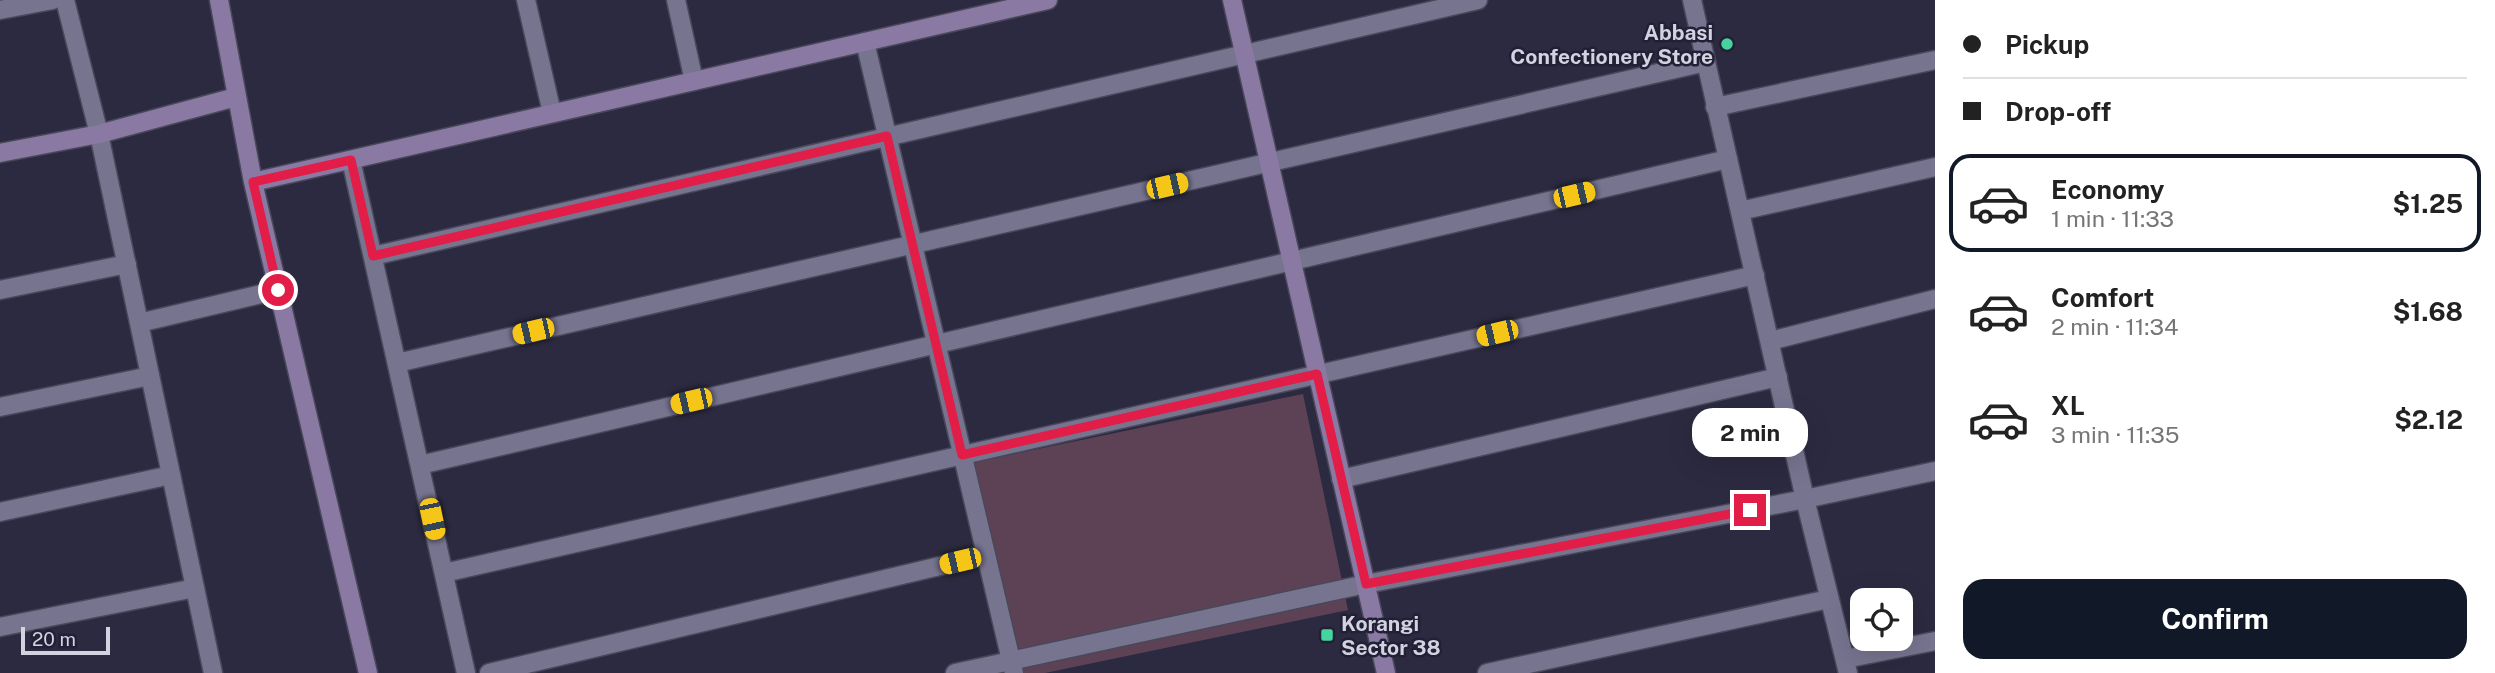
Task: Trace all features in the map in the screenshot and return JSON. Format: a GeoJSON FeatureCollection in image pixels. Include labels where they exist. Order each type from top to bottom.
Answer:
{"type":"FeatureCollection","features":[{"type":"Feature","properties":{"kind":"street"},"geometry":{"type":"LineString","coordinates":[[0,10],[53,0]]}},
{"type":"Feature","properties":{"kind":"street"},"geometry":{"type":"LineString","coordinates":[[65,0],[99,134],[213,673]]}},
{"type":"Feature","properties":{"kind":"street"},"geometry":{"type":"LineString","coordinates":[[219,0],[253,182],[368,673]]}},
{"type":"Feature","properties":{"kind":"street"},"geometry":{"type":"LineString","coordinates":[[526,0],[552,113]]}},
{"type":"Feature","properties":{"kind":"street"},"geometry":{"type":"LineString","coordinates":[[676,0],[694,81]]}},
{"type":"Feature","properties":{"kind":"street"},"geometry":{"type":"LineString","coordinates":[[253,182],[1048,0]]}},
{"type":"Feature","properties":{"kind":"street"},"geometry":{"type":"LineString","coordinates":[[1231,0],[1386,673]]}},
{"type":"Feature","properties":{"kind":"street"},"geometry":{"type":"LineString","coordinates":[[373,256],[1478,0]]}},
{"type":"Feature","properties":{"kind":"street"},"geometry":{"type":"LineString","coordinates":[[1692,0],[1805,499],[1847,666],[1935,642]]}},
{"type":"Feature","properties":{"kind":"street"},"geometry":{"type":"LineString","coordinates":[[864,42],[1012,667]]}},
{"type":"Feature","properties":{"kind":"street"},"geometry":{"type":"LineString","coordinates":[[1715,107],[1935,60]]}},
{"type":"Feature","properties":{"kind":"street"},"geometry":{"type":"LineString","coordinates":[[397,363],[1706,62]]}},
{"type":"Feature","properties":{"kind":"street"},"geometry":{"type":"LineString","coordinates":[[0,153],[99,134],[236,97]]}},
{"type":"Feature","properties":{"kind":"street"},"geometry":{"type":"LineString","coordinates":[[420,465],[1728,159]]}},
{"type":"Feature","properties":{"kind":"street"},"geometry":{"type":"LineString","coordinates":[[351,160],[466,673]]}},
{"type":"Feature","properties":{"kind":"street"},"geometry":{"type":"LineString","coordinates":[[1740,211],[1935,167]]}},
{"type":"Feature","properties":{"kind":"street"},"geometry":{"type":"LineString","coordinates":[[0,290],[127,264]]}},
{"type":"Feature","properties":{"kind":"street"},"geometry":{"type":"LineString","coordinates":[[444,573],[1755,275]]}},
{"type":"Feature","properties":{"kind":"street"},"geometry":{"type":"LineString","coordinates":[[139,323],[278,290]]}},
{"type":"Feature","properties":{"kind":"street"},"geometry":{"type":"LineString","coordinates":[[1770,341],[1935,299]]}},
{"type":"Feature","properties":{"kind":"street"},"geometry":{"type":"LineString","coordinates":[[0,407],[150,376]]}},
{"type":"Feature","properties":{"kind":"street"},"geometry":{"type":"LineString","coordinates":[[1341,479],[1778,377]]}},
{"type":"Feature","properties":{"kind":"street"},"geometry":{"type":"LineString","coordinates":[[955,673],[1012,667],[1366,584],[1805,499],[1935,471]]}},
{"type":"Feature","properties":{"kind":"street"},"geometry":{"type":"LineString","coordinates":[[0,512],[171,475]]}},
{"type":"Feature","properties":{"kind":"street"},"geometry":{"type":"LineString","coordinates":[[488,673],[986,555]]}},
{"type":"Feature","properties":{"kind":"street"},"geometry":{"type":"LineString","coordinates":[[0,627],[195,588]]}},
{"type":"Feature","properties":{"kind":"street"},"geometry":{"type":"LineString","coordinates":[[1487,673],[1829,598]]}},
{"type":"Feature","properties":{"kind":"shaded area"},"geometry":{"type":"Polygon","coordinates":[[[1303,394],[1348,610],[1045,673],[1005,673],[961,465],[1303,394]]]}},
{"type":"Feature","properties":{"kind":"place","name":"Abbasi Confectionery Store"},"geometry":{"type":"Point","coordinates":[1727,44]}},
{"type":"Feature","properties":{"kind":"place","name":"Korangi Sector 38"},"geometry":{"type":"Point","coordinates":[1327,635]}},
{"type":"Feature","properties":{"kind":"route"},"geometry":{"type":"LineString","coordinates":[[278,290],[253,182],[351,160],[373,256],[887,136],[962,455],[1317,374],[1366,584],[1750,510]]}}]}
